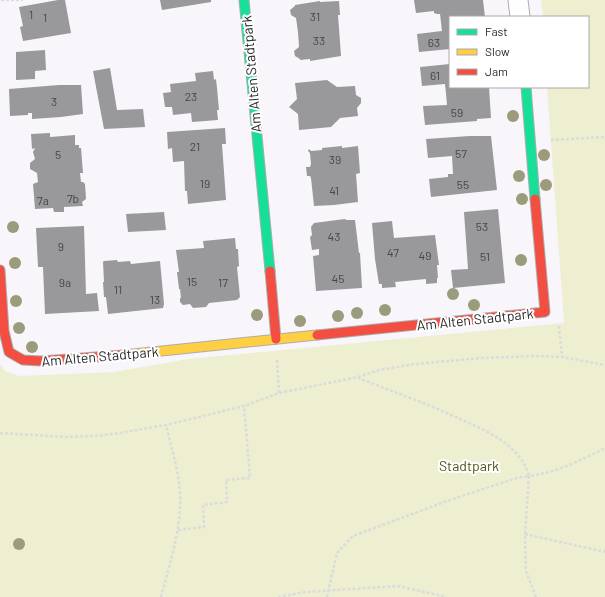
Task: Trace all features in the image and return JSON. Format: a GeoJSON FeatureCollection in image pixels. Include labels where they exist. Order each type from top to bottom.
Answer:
{"type":"FeatureCollection","features":[{"type":"Feature","properties":{"kind":"street","name":"Am Alten Stadtpark"},"geometry":{"type":"LineString","coordinates":[[244,0],[276,339]]}},
{"type":"Feature","properties":{"kind":"street"},"geometry":{"type":"LineString","coordinates":[[518,0],[520,16]]}},
{"type":"Feature","properties":{"kind":"street","name":"Am Alten Stadtpark"},"geometry":{"type":"LineString","coordinates":[[0,270],[4,331],[9,352],[24,360],[41,361],[110,356],[544,312],[526,88]]}},
{"type":"Feature","properties":{"kind":"path"},"geometry":{"type":"LineString","coordinates":[[1,0],[23,0]]}},
{"type":"Feature","properties":{"kind":"path"},"geometry":{"type":"LineString","coordinates":[[531,142],[605,137]]}},
{"type":"Feature","properties":{"kind":"path"},"geometry":{"type":"LineString","coordinates":[[276,339],[279,393]]}},
{"type":"Feature","properties":{"kind":"path"},"geometry":{"type":"LineString","coordinates":[[0,433],[59,437],[96,436],[166,425],[244,406],[279,393],[358,377],[379,370],[415,364],[510,356],[562,357],[605,365]]}},
{"type":"Feature","properties":{"kind":"path"},"geometry":{"type":"LineString","coordinates":[[358,377],[440,410],[490,434],[510,447],[519,456],[526,466],[529,476],[525,534],[526,571],[536,597]]}},
{"type":"Feature","properties":{"kind":"path"},"geometry":{"type":"LineString","coordinates":[[178,530],[204,527],[203,505],[227,502],[226,480],[250,478],[244,406]]}},
{"type":"Feature","properties":{"kind":"path"},"geometry":{"type":"LineString","coordinates":[[161,597],[178,530],[180,508],[180,490],[166,425]]}},
{"type":"Feature","properties":{"kind":"path"},"geometry":{"type":"LineString","coordinates":[[327,597],[337,552],[354,536],[447,501],[517,478],[547,473],[585,458],[605,448]]}},
{"type":"Feature","properties":{"kind":"path"},"geometry":{"type":"LineString","coordinates":[[525,534],[605,552]]}},
{"type":"Feature","properties":{"kind":"path"},"geometry":{"type":"LineString","coordinates":[[278,597],[328,591],[398,586],[447,597]]}},
{"type":"Feature","properties":{"kind":"green space","name":"Stadtpark"},"geometry":{"type":"Polygon","coordinates":[[[541,0],[605,0],[605,597],[0,597],[0,364],[5,371],[19,376],[114,372],[188,359],[564,323],[547,88],[589,88],[589,16],[543,16],[541,0]]]}},
{"type":"Feature","properties":{"kind":"building"},"geometry":{"type":"Polygon","coordinates":[[[65,0],[71,33],[23,41],[20,27],[23,26],[19,7],[65,0]]]}},
{"type":"Feature","properties":{"kind":"building"},"geometry":{"type":"Polygon","coordinates":[[[160,0],[211,0],[211,2],[162,10],[160,0]]]}},
{"type":"Feature","properties":{"kind":"building"},"geometry":{"type":"Polygon","coordinates":[[[414,0],[483,0],[485,16],[449,16],[449,49],[419,52],[417,34],[442,31],[440,14],[434,13],[434,11],[416,13],[414,0]]]}},
{"type":"Feature","properties":{"kind":"building"},"geometry":{"type":"Polygon","coordinates":[[[320,1],[339,1],[340,15],[338,15],[341,56],[310,61],[310,59],[300,60],[295,56],[294,51],[299,47],[296,18],[291,15],[290,10],[295,5],[320,1]]]}},
{"type":"Feature","properties":{"kind":"building"},"geometry":{"type":"Polygon","coordinates":[[[45,50],[46,70],[35,71],[35,79],[16,80],[16,52],[45,50]]]}},
{"type":"Feature","properties":{"kind":"building"},"geometry":{"type":"Polygon","coordinates":[[[449,64],[449,88],[489,88],[491,118],[477,119],[477,121],[425,125],[423,106],[447,105],[445,84],[422,86],[420,67],[449,64]]]}},
{"type":"Feature","properties":{"kind":"building"},"geometry":{"type":"Polygon","coordinates":[[[110,68],[117,110],[143,109],[145,127],[104,129],[93,71],[110,68]]]}},
{"type":"Feature","properties":{"kind":"building"},"geometry":{"type":"Polygon","coordinates":[[[213,71],[217,88],[219,110],[217,110],[218,120],[192,122],[191,113],[173,115],[172,107],[165,107],[163,93],[171,92],[170,84],[196,81],[195,73],[213,71]]]}},
{"type":"Feature","properties":{"kind":"building"},"geometry":{"type":"Polygon","coordinates":[[[327,80],[337,87],[355,86],[356,95],[361,98],[361,103],[357,108],[358,116],[340,118],[331,127],[299,130],[298,114],[289,107],[297,99],[295,83],[327,80]]]}},
{"type":"Feature","properties":{"kind":"building"},"geometry":{"type":"Polygon","coordinates":[[[59,85],[81,85],[83,114],[32,119],[32,113],[28,113],[28,115],[10,116],[9,89],[59,85]]]}},
{"type":"Feature","properties":{"kind":"building"},"geometry":{"type":"Polygon","coordinates":[[[225,128],[226,144],[222,144],[226,200],[188,204],[187,191],[185,191],[184,161],[173,162],[172,148],[168,149],[167,132],[225,128]]]}},
{"type":"Feature","properties":{"kind":"building"},"geometry":{"type":"Polygon","coordinates":[[[50,133],[50,137],[75,135],[75,145],[79,145],[79,148],[81,148],[83,173],[80,173],[81,182],[85,184],[86,199],[82,202],[83,206],[64,207],[64,212],[54,212],[53,208],[35,209],[33,184],[38,182],[37,173],[30,169],[30,163],[35,159],[33,152],[35,148],[32,149],[31,134],[50,133]]]}},
{"type":"Feature","properties":{"kind":"building"},"geometry":{"type":"Polygon","coordinates":[[[491,136],[497,190],[431,197],[429,179],[448,177],[448,174],[453,174],[452,156],[428,158],[426,139],[491,136]]]}},
{"type":"Feature","properties":{"kind":"building"},"geometry":{"type":"Polygon","coordinates":[[[342,146],[342,148],[358,146],[360,173],[356,174],[358,202],[314,206],[311,178],[310,176],[307,176],[306,167],[310,167],[311,164],[310,153],[308,151],[309,149],[311,151],[322,150],[322,148],[342,146]]]}},
{"type":"Feature","properties":{"kind":"building"},"geometry":{"type":"Polygon","coordinates":[[[498,209],[505,283],[453,288],[451,270],[468,269],[464,212],[498,209]]]}},
{"type":"Feature","properties":{"kind":"building"},"geometry":{"type":"Polygon","coordinates":[[[164,212],[166,230],[128,232],[126,214],[164,212]]]}},
{"type":"Feature","properties":{"kind":"building"},"geometry":{"type":"Polygon","coordinates":[[[345,219],[355,220],[360,253],[362,288],[316,291],[313,256],[319,255],[319,249],[312,250],[310,237],[312,235],[311,227],[314,223],[345,219]]]}},
{"type":"Feature","properties":{"kind":"building"},"geometry":{"type":"Polygon","coordinates":[[[392,221],[394,238],[435,235],[439,265],[437,265],[437,283],[426,284],[426,279],[395,282],[396,287],[382,288],[382,284],[379,284],[372,223],[392,221]]]}},
{"type":"Feature","properties":{"kind":"building"},"geometry":{"type":"Polygon","coordinates":[[[84,226],[86,294],[97,293],[99,311],[45,314],[43,267],[38,267],[36,228],[84,226]]]}},
{"type":"Feature","properties":{"kind":"building"},"geometry":{"type":"Polygon","coordinates":[[[235,238],[236,249],[238,249],[239,266],[237,267],[240,297],[237,300],[209,303],[206,307],[193,308],[190,304],[183,305],[180,302],[181,298],[177,272],[179,272],[176,250],[204,248],[203,241],[235,238]]]}},
{"type":"Feature","properties":{"kind":"building"},"geometry":{"type":"Polygon","coordinates":[[[117,260],[118,262],[130,261],[131,264],[160,261],[164,304],[163,308],[108,314],[106,297],[104,297],[103,262],[117,260]]]}},
{"type":"Feature","properties":{"kind":"traffic: fast"},"geometry":{"type":"LineString","coordinates":[[244,0],[270,271]]}},
{"type":"Feature","properties":{"kind":"traffic: fast"},"geometry":{"type":"LineString","coordinates":[[526,88],[535,199]]}},
{"type":"Feature","properties":{"kind":"traffic: slow"},"geometry":{"type":"LineString","coordinates":[[123,355],[317,335]]}},
{"type":"Feature","properties":{"kind":"traffic: jam"},"geometry":{"type":"LineString","coordinates":[[317,335],[545,312],[535,199]]}},
{"type":"Feature","properties":{"kind":"traffic: jam"},"geometry":{"type":"LineString","coordinates":[[0,270],[4,331],[9,352],[23,360],[41,361],[123,355]]}},
{"type":"Feature","properties":{"kind":"traffic: jam"},"geometry":{"type":"LineString","coordinates":[[270,271],[276,339]]}}]}
